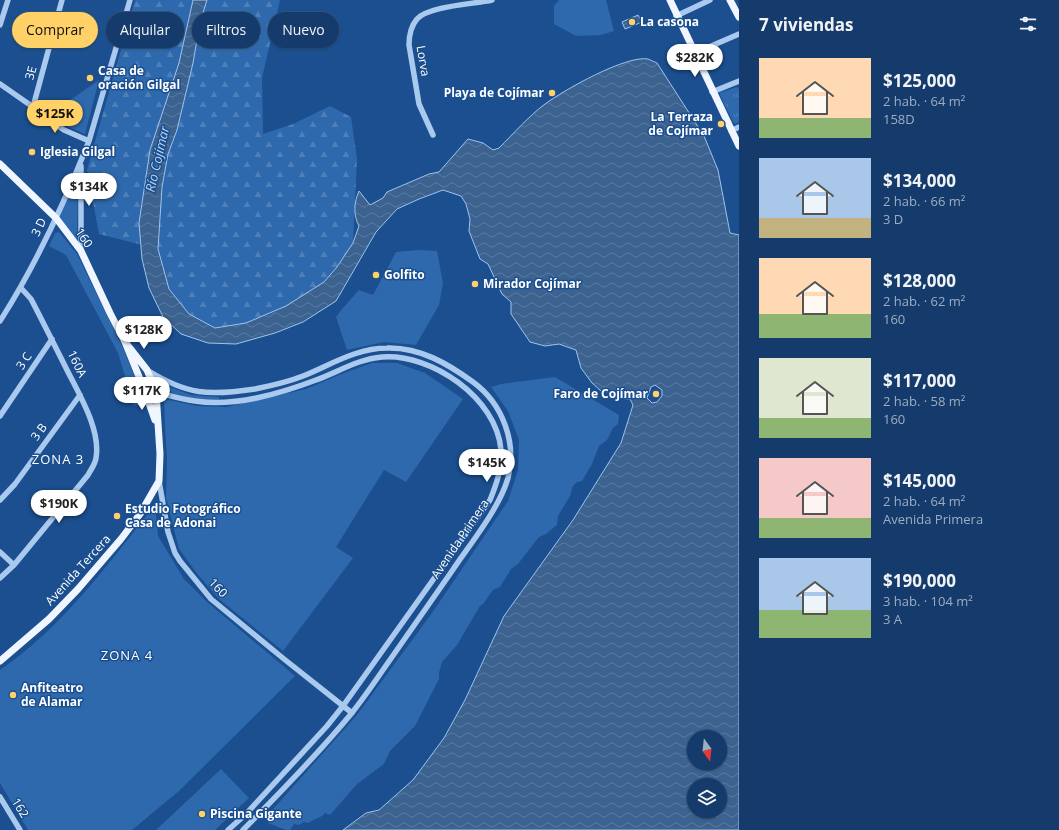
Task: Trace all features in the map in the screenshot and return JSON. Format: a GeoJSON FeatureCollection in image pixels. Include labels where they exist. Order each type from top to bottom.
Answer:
{"type":"FeatureCollection","features":[{"type":"Feature","properties":{"kind":"main road"},"geometry":{"type":"LineString","coordinates":[[670,0],[676,16],[739,146]]}},
{"type":"Feature","properties":{"kind":"main road"},"geometry":{"type":"LineString","coordinates":[[730,0],[739,17]]}},
{"type":"Feature","properties":{"kind":"main road","name":"160"},"geometry":{"type":"LineString","coordinates":[[0,164],[56,218],[81,252],[125,342],[158,428]]}},
{"type":"Feature","properties":{"kind":"main road","name":"160"},"geometry":{"type":"LineString","coordinates":[[125,342],[148,370],[156,392],[160,454],[159,481]]}},
{"type":"Feature","properties":{"kind":"main road"},"geometry":{"type":"LineString","coordinates":[[140,380],[144,373],[148,370]]}},
{"type":"Feature","properties":{"kind":"main road","name":"Avenida Tercera"},"geometry":{"type":"LineString","coordinates":[[0,661],[49,619],[78,589],[121,539],[140,514],[159,481]]}},
{"type":"Feature","properties":{"kind":"street"},"geometry":{"type":"LineString","coordinates":[[0,25],[2,10],[8,0]]}},
{"type":"Feature","properties":{"kind":"street","name":"3E"},"geometry":{"type":"LineString","coordinates":[[33,106],[62,0]]}},
{"type":"Feature","properties":{"kind":"street","name":"3 D"},"geometry":{"type":"LineString","coordinates":[[0,321],[21,288],[56,218],[81,163],[89,141],[130,0]]}},
{"type":"Feature","properties":{"kind":"street","name":"Lorva"},"geometry":{"type":"LineString","coordinates":[[433,135],[419,104],[409,45],[411,29],[418,18],[435,9],[492,0]]}},
{"type":"Feature","properties":{"kind":"street"},"geometry":{"type":"LineString","coordinates":[[676,16],[710,0]]}},
{"type":"Feature","properties":{"kind":"street"},"geometry":{"type":"LineString","coordinates":[[681,59],[739,34]]}},
{"type":"Feature","properties":{"kind":"street"},"geometry":{"type":"LineString","coordinates":[[712,92],[739,81]]}},
{"type":"Feature","properties":{"kind":"street"},"geometry":{"type":"LineString","coordinates":[[0,84],[33,106],[55,124],[89,141]]}},
{"type":"Feature","properties":{"kind":"street"},"geometry":{"type":"LineString","coordinates":[[731,131],[739,127]]}},
{"type":"Feature","properties":{"kind":"street"},"geometry":{"type":"LineString","coordinates":[[81,163],[81,252]]}},
{"type":"Feature","properties":{"kind":"street","name":"160A"},"geometry":{"type":"LineString","coordinates":[[14,565],[88,474],[94,465],[96,457],[96,444],[91,420],[80,395],[31,299],[21,288]]}},
{"type":"Feature","properties":{"kind":"street","name":"3 C"},"geometry":{"type":"LineString","coordinates":[[0,416],[52,339]]}},
{"type":"Feature","properties":{"kind":"street","name":"Avenida Primera"},"geometry":{"type":"LineString","coordinates":[[148,370],[180,387],[196,392],[217,394],[268,386],[301,377],[333,362],[362,352],[387,348],[409,350],[431,356],[452,367],[479,387],[493,402],[505,424],[511,447],[511,463],[504,491],[496,506],[426,609],[352,713],[280,793],[243,830]]}},
{"type":"Feature","properties":{"kind":"street","name":"Avenida Primera"},"geometry":{"type":"LineString","coordinates":[[144,389],[195,401],[224,402],[254,398],[285,390],[317,380],[350,365],[367,360],[383,357],[404,358],[414,360],[442,372],[472,394],[492,419],[501,449],[500,469],[497,482],[488,502],[417,604],[327,726],[246,814],[228,830]]}},
{"type":"Feature","properties":{"kind":"street"},"geometry":{"type":"LineString","coordinates":[[472,394],[479,387]]}},
{"type":"Feature","properties":{"kind":"street","name":"3 B"},"geometry":{"type":"LineString","coordinates":[[0,500],[15,484],[80,395]]}},
{"type":"Feature","properties":{"kind":"street","name":"160"},"geometry":{"type":"LineString","coordinates":[[159,481],[168,532],[175,553],[180,561],[212,599],[352,713]]}},
{"type":"Feature","properties":{"kind":"street"},"geometry":{"type":"LineString","coordinates":[[488,502],[496,506]]}},
{"type":"Feature","properties":{"kind":"street"},"geometry":{"type":"LineString","coordinates":[[0,552],[14,565],[0,578]]}},
{"type":"Feature","properties":{"kind":"street"},"geometry":{"type":"LineString","coordinates":[[417,604],[426,609]]}},
{"type":"Feature","properties":{"kind":"street","name":"162"},"geometry":{"type":"LineString","coordinates":[[0,797],[20,830]]}},
{"type":"Feature","properties":{"kind":"green space"},"geometry":{"type":"Polygon","coordinates":[[[135,0],[280,0],[277,12],[268,12],[269,48],[262,78],[263,134],[293,124],[330,106],[351,117],[357,159],[353,243],[337,267],[324,282],[286,306],[246,323],[215,328],[189,314],[169,289],[158,249],[99,234],[87,170],[121,48],[184,48],[184,12],[132,12],[135,0]]]}},
{"type":"Feature","properties":{"kind":"green space"},"geometry":{"type":"Polygon","coordinates":[[[559,0],[606,0],[614,31],[601,35],[576,36],[554,24],[554,6],[559,0]]]}},
{"type":"Feature","properties":{"kind":"green space"},"geometry":{"type":"Polygon","coordinates":[[[99,80],[85,134],[62,124],[50,114],[99,80]]]}},
{"type":"Feature","properties":{"kind":"green space"},"geometry":{"type":"Polygon","coordinates":[[[737,87],[739,89],[739,122],[735,124],[719,93],[737,87]]]}},
{"type":"Feature","properties":{"kind":"green space"},"geometry":{"type":"Polygon","coordinates":[[[78,176],[77,241],[59,216],[78,176]]]}},
{"type":"Feature","properties":{"kind":"green space"},"geometry":{"type":"Polygon","coordinates":[[[59,232],[77,254],[123,348],[145,403],[134,406],[118,353],[66,255],[49,246],[55,233],[59,232]]]}},
{"type":"Feature","properties":{"kind":"green space"},"geometry":{"type":"Polygon","coordinates":[[[419,250],[437,251],[443,283],[439,305],[416,345],[384,342],[347,350],[336,317],[359,290],[373,295],[396,252],[419,250]]]}},
{"type":"Feature","properties":{"kind":"green space"},"geometry":{"type":"Polygon","coordinates":[[[372,363],[397,363],[425,373],[463,399],[406,482],[384,470],[336,547],[353,558],[283,651],[219,599],[199,576],[179,549],[166,498],[167,458],[164,399],[197,406],[227,407],[306,389],[372,363]]]}},
{"type":"Feature","properties":{"kind":"green space"},"geometry":{"type":"Polygon","coordinates":[[[555,377],[619,415],[618,424],[613,428],[607,440],[599,446],[592,464],[582,481],[577,482],[573,486],[570,496],[558,516],[557,525],[546,534],[539,537],[518,564],[511,569],[500,587],[493,590],[480,606],[457,645],[442,662],[439,679],[415,726],[390,751],[384,764],[357,784],[330,815],[325,813],[309,823],[304,822],[299,825],[294,824],[290,830],[269,824],[267,816],[357,715],[432,613],[508,501],[518,470],[519,440],[508,411],[491,387],[501,384],[555,377]]]}},
{"type":"Feature","properties":{"kind":"green space"},"geometry":{"type":"Polygon","coordinates":[[[153,378],[164,385],[191,395],[219,397],[219,400],[190,398],[159,389],[153,378]]]}},
{"type":"Feature","properties":{"kind":"green space"},"geometry":{"type":"Polygon","coordinates":[[[155,505],[158,536],[184,579],[206,601],[295,676],[179,791],[132,830],[28,830],[0,783],[0,670],[23,653],[44,634],[84,594],[155,505]]]}},
{"type":"Feature","properties":{"kind":"green space","name":"Piscina Gigante"},"geometry":{"type":"Polygon","coordinates":[[[221,769],[249,798],[215,830],[156,830],[221,769]]]}},
{"type":"Feature","properties":{"kind":"water","name":"Río Cojímar"},"geometry":{"type":"Polygon","coordinates":[[[193,0],[207,0],[203,12],[192,12],[192,48],[196,48],[177,130],[168,154],[162,187],[158,249],[169,289],[189,314],[215,328],[246,323],[286,306],[324,282],[337,267],[353,243],[359,226],[355,208],[359,191],[370,205],[383,198],[387,192],[429,174],[439,172],[468,139],[483,143],[493,150],[499,148],[539,108],[566,90],[595,75],[625,62],[638,59],[648,59],[657,63],[704,136],[718,170],[730,233],[739,235],[739,830],[343,830],[366,813],[379,810],[413,780],[444,738],[465,700],[504,616],[573,520],[621,443],[633,405],[630,399],[616,398],[610,392],[601,391],[592,383],[581,368],[576,350],[559,344],[545,346],[530,342],[511,314],[511,302],[502,294],[488,264],[480,259],[469,231],[470,219],[466,204],[461,196],[443,190],[397,209],[376,232],[336,301],[303,322],[275,333],[236,344],[208,343],[181,334],[163,317],[149,288],[142,259],[139,223],[150,150],[179,63],[182,48],[184,48],[184,40],[193,0]],[[655,385],[651,387],[647,398],[652,403],[657,402],[662,396],[662,390],[655,385]]]}},
{"type":"Feature","properties":{"kind":"water","name":"La casona"},"geometry":{"type":"Polygon","coordinates":[[[638,15],[642,22],[625,29],[622,22],[638,15]]]}},
{"type":"Feature","properties":{"kind":"place","name":"La casona"},"geometry":{"type":"Point","coordinates":[632,22]}},
{"type":"Feature","properties":{"kind":"place","name":"Casa de oración Gilgal"},"geometry":{"type":"Point","coordinates":[90,78]}},
{"type":"Feature","properties":{"kind":"place","name":"Playa de Cojímar"},"geometry":{"type":"Point","coordinates":[552,93]}},
{"type":"Feature","properties":{"kind":"place","name":"La Terraza de Cojímar"},"geometry":{"type":"Point","coordinates":[721,124]}},
{"type":"Feature","properties":{"kind":"place","name":"Iglesia Gilgal"},"geometry":{"type":"Point","coordinates":[32,152]}},
{"type":"Feature","properties":{"kind":"place","name":"Golfito"},"geometry":{"type":"Point","coordinates":[376,275]}},
{"type":"Feature","properties":{"kind":"place","name":"Mirador Cojímar"},"geometry":{"type":"Point","coordinates":[475,284]}},
{"type":"Feature","properties":{"kind":"place","name":"Faro de Cojímar"},"geometry":{"type":"Point","coordinates":[656,394]}},
{"type":"Feature","properties":{"kind":"place","name":"Estudio Fotográfico Casa de Adonai"},"geometry":{"type":"Point","coordinates":[117,516]}},
{"type":"Feature","properties":{"kind":"place","name":"Anfiteatro de Alamar"},"geometry":{"type":"Point","coordinates":[13,695]}},
{"type":"Feature","properties":{"kind":"place","name":"Piscina Gigante"},"geometry":{"type":"Point","coordinates":[202,814]}},
{"type":"Feature","properties":{"kind":"district","name":"ZONA 3"},"geometry":{"type":"Point","coordinates":[58,459]}},
{"type":"Feature","properties":{"kind":"district","name":"ZONA 4"},"geometry":{"type":"Point","coordinates":[127,655]}}]}
